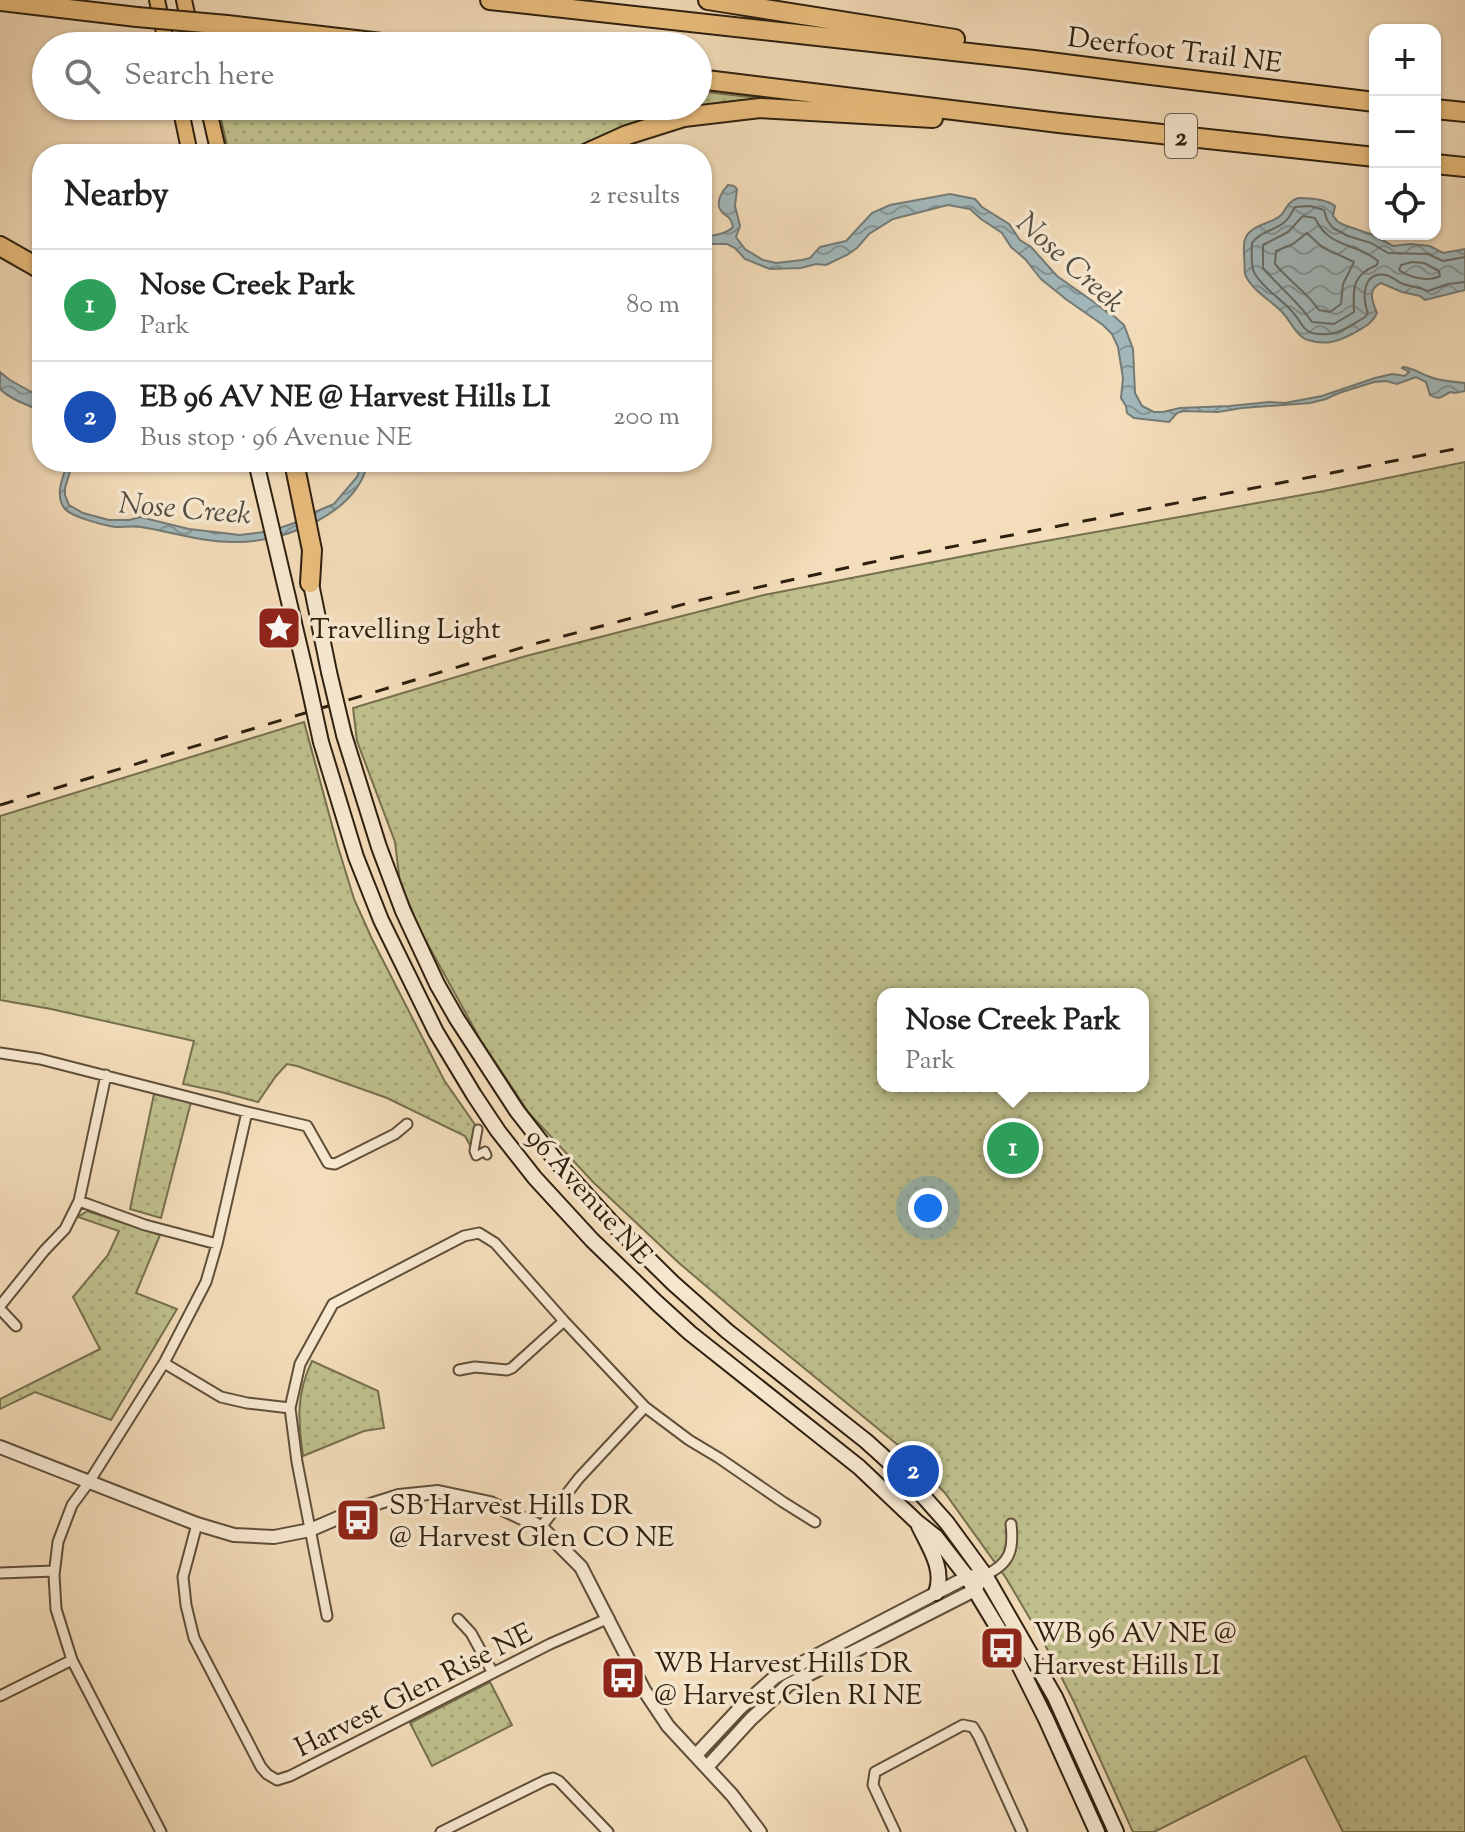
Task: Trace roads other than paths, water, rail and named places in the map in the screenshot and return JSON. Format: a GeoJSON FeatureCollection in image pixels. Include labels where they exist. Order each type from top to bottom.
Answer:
{"type":"FeatureCollection","features":[{"type":"Feature","properties":{"kind":"highway","name":"Deerfoot Trail NE"},"geometry":{"type":"LineString","coordinates":[[490,0],[1034,60],[1369,101]]}},
{"type":"Feature","properties":{"kind":"highway"},"geometry":{"type":"LineString","coordinates":[[708,0],[1018,49],[1034,60]]}},
{"type":"Feature","properties":{"kind":"highway"},"geometry":{"type":"LineString","coordinates":[[0,1],[287,32]]}},
{"type":"Feature","properties":{"kind":"highway","name":"2"},"geometry":{"type":"LineString","coordinates":[[712,81],[1369,156]]}},
{"type":"Feature","properties":{"kind":"highway"},"geometry":{"type":"LineString","coordinates":[[712,114],[760,108],[963,120],[987,114]]}},
{"type":"Feature","properties":{"kind":"highway"},"geometry":{"type":"LineString","coordinates":[[1441,110],[1465,112]]}},
{"type":"Feature","properties":{"kind":"highway"},"geometry":{"type":"LineString","coordinates":[[607,144],[674,120]]}},
{"type":"Feature","properties":{"kind":"highway"},"geometry":{"type":"LineString","coordinates":[[1441,165],[1465,167]]}},
{"type":"Feature","properties":{"kind":"highway"},"geometry":{"type":"LineString","coordinates":[[0,246],[32,264]]}},
{"type":"Feature","properties":{"kind":"highway"},"geometry":{"type":"LineString","coordinates":[[292,472],[312,550],[310,583]]}},
{"type":"Feature","properties":{"kind":"main road"},"geometry":{"type":"LineString","coordinates":[[157,0],[164,32]]}},
{"type":"Feature","properties":{"kind":"main road"},"geometry":{"type":"LineString","coordinates":[[184,0],[191,32]]}},
{"type":"Feature","properties":{"kind":"main road"},"geometry":{"type":"LineString","coordinates":[[183,120],[188,144]]}},
{"type":"Feature","properties":{"kind":"main road"},"geometry":{"type":"LineString","coordinates":[[211,120],[217,144]]}},
{"type":"Feature","properties":{"kind":"main road","name":"96 Avenue NE"},"geometry":{"type":"LineString","coordinates":[[258,472],[321,742],[356,857],[381,920],[424,1009],[474,1095],[535,1178],[635,1282],[690,1333],[859,1467],[936,1537],[971,1583],[1013,1653],[1097,1832]]}},
{"type":"Feature","properties":{"kind":"main road","name":"96 Avenue NE"},"geometry":{"type":"LineString","coordinates":[[310,583],[344,735],[379,847],[398,898],[437,984],[457,1019],[510,1101],[556,1161],[612,1223],[706,1313],[866,1441],[907,1478],[947,1523],[985,1575],[1055,1697],[1116,1832]]}},
{"type":"Feature","properties":{"kind":"main road"},"geometry":{"type":"LineString","coordinates":[[690,1333],[706,1313]]}},
{"type":"Feature","properties":{"kind":"main road"},"geometry":{"type":"LineString","coordinates":[[917,1522],[940,1575],[936,1593]]}},
{"type":"Feature","properties":{"kind":"street"},"geometry":{"type":"LineString","coordinates":[[0,1053],[40,1059],[307,1126],[328,1163],[335,1164],[395,1134],[407,1124]]}},
{"type":"Feature","properties":{"kind":"street"},"geometry":{"type":"LineString","coordinates":[[16,1326],[0,1307],[65,1229],[79,1201],[106,1075]]}},
{"type":"Feature","properties":{"kind":"street"},"geometry":{"type":"LineString","coordinates":[[161,1832],[72,1660],[56,1609],[54,1571],[58,1542],[72,1505],[164,1363],[206,1282],[247,1112]]}},
{"type":"Feature","properties":{"kind":"street"},"geometry":{"type":"LineString","coordinates":[[478,1129],[474,1151],[476,1156],[485,1151],[487,1155]]}},
{"type":"Feature","properties":{"kind":"street"},"geometry":{"type":"LineString","coordinates":[[79,1201],[145,1225],[217,1244]]}},
{"type":"Feature","properties":{"kind":"street"},"geometry":{"type":"LineString","coordinates":[[327,1616],[297,1462],[290,1408],[300,1364],[333,1304],[464,1236],[479,1233],[495,1243],[645,1407],[689,1440],[815,1522]]}},
{"type":"Feature","properties":{"kind":"street"},"geometry":{"type":"LineString","coordinates":[[459,1370],[512,1368],[564,1321]]}},
{"type":"Feature","properties":{"kind":"street"},"geometry":{"type":"LineString","coordinates":[[164,1363],[221,1397],[290,1408]]}},
{"type":"Feature","properties":{"kind":"street"},"geometry":{"type":"LineString","coordinates":[[541,1527],[579,1478],[645,1407]]}},
{"type":"Feature","properties":{"kind":"street"},"geometry":{"type":"LineString","coordinates":[[0,1447],[197,1524],[234,1535],[274,1537],[310,1530],[399,1496],[438,1492],[490,1503],[541,1527],[581,1567],[644,1690],[668,1726],[732,1795],[760,1832]]}},
{"type":"Feature","properties":{"kind":"street","name":"Harvest Glen Rise NE"},"geometry":{"type":"LineString","coordinates":[[197,1524],[183,1577],[194,1638],[261,1767],[277,1780],[550,1644],[609,1618]]}},
{"type":"Feature","properties":{"kind":"street"},"geometry":{"type":"LineString","coordinates":[[707,1767],[751,1719],[788,1685],[999,1569],[1011,1553],[1011,1524]]}},
{"type":"Feature","properties":{"kind":"street"},"geometry":{"type":"LineString","coordinates":[[0,1573],[54,1571]]}},
{"type":"Feature","properties":{"kind":"street"},"geometry":{"type":"LineString","coordinates":[[696,1755],[740,1708],[775,1677],[936,1593],[971,1583]]}},
{"type":"Feature","properties":{"kind":"street"},"geometry":{"type":"LineString","coordinates":[[458,1619],[471,1633],[493,1673]]}},
{"type":"Feature","properties":{"kind":"street"},"geometry":{"type":"LineString","coordinates":[[0,1696],[72,1660]]}},
{"type":"Feature","properties":{"kind":"street"},"geometry":{"type":"LineString","coordinates":[[895,1832],[873,1785],[875,1772],[963,1725],[973,1727],[979,1737],[1022,1832]]}},
{"type":"Feature","properties":{"kind":"street"},"geometry":{"type":"LineString","coordinates":[[441,1832],[553,1778],[608,1832]]}},
{"type":"Feature","properties":{"kind":"water"},"geometry":{"type":"Polygon","coordinates":[[[728,185],[737,189],[735,206],[740,226],[736,237],[745,249],[763,260],[776,263],[810,258],[820,247],[846,241],[872,213],[890,205],[950,194],[975,199],[1009,224],[1020,240],[1031,247],[1057,276],[1124,325],[1133,349],[1135,393],[1142,406],[1154,412],[1285,403],[1322,396],[1392,374],[1405,376],[1409,372],[1403,367],[1426,376],[1465,383],[1465,391],[1450,392],[1436,398],[1430,395],[1426,382],[1416,377],[1397,384],[1374,382],[1310,403],[1218,412],[1183,411],[1169,422],[1134,418],[1127,413],[1121,398],[1123,378],[1118,347],[1112,334],[1041,279],[1002,233],[970,209],[948,205],[893,219],[869,234],[847,255],[826,265],[770,269],[745,259],[727,244],[712,244],[712,235],[733,227],[721,211],[719,200],[728,185]]]}},
{"type":"Feature","properties":{"kind":"water"},"geometry":{"type":"Polygon","coordinates":[[[1298,198],[1318,199],[1331,204],[1335,206],[1333,216],[1338,222],[1369,234],[1369,240],[1382,240],[1393,246],[1430,246],[1443,253],[1465,249],[1465,290],[1425,300],[1381,283],[1372,292],[1377,313],[1367,325],[1332,342],[1321,343],[1304,338],[1245,274],[1245,239],[1256,228],[1280,216],[1298,198]]]}},
{"type":"Feature","properties":{"kind":"water"},"geometry":{"type":"Polygon","coordinates":[[[0,372],[32,392],[32,407],[15,399],[0,389],[0,372]]]}},
{"type":"Feature","properties":{"kind":"water"},"geometry":{"type":"Polygon","coordinates":[[[65,472],[70,472],[65,495],[69,505],[83,513],[109,520],[140,517],[189,529],[240,535],[271,531],[334,504],[359,472],[364,472],[350,496],[316,522],[276,537],[237,542],[89,521],[65,509],[60,498],[65,472]]]}},
{"type":"Feature","properties":{"kind":"railway"},"geometry":{"type":"LineString","coordinates":[[0,805],[534,644],[696,601],[868,563],[1465,447]]}},
{"type":"Feature","properties":{"kind":"place","name":"Travelling Light"},"geometry":{"type":"Point","coordinates":[279,628]}},
{"type":"Feature","properties":{"kind":"place","name":"Nose Creek Park"},"geometry":{"type":"Point","coordinates":[1013,1148]}},
{"type":"Feature","properties":{"kind":"place","name":"EB 96 AV NE @ Harvest Hills LI"},"geometry":{"type":"Point","coordinates":[913,1471]}},
{"type":"Feature","properties":{"kind":"place","name":"SB Harvest Hills DR @ Harvest Glen CO NE"},"geometry":{"type":"Point","coordinates":[358,1520]}},
{"type":"Feature","properties":{"kind":"place","name":"WB 96 AV NE @ Harvest Hills LI"},"geometry":{"type":"Point","coordinates":[1002,1648]}},
{"type":"Feature","properties":{"kind":"place","name":"WB Harvest Hills DR @ Harvest Glen RI NE"},"geometry":{"type":"Point","coordinates":[623,1678]}},
{"type":"Feature","properties":{"kind":"water label","name":"Nose Creek"},"geometry":{"type":"Point","coordinates":[1071,262]}},
{"type":"Feature","properties":{"kind":"water label","name":"Nose Creek"},"geometry":{"type":"Point","coordinates":[185,508]}}]}
